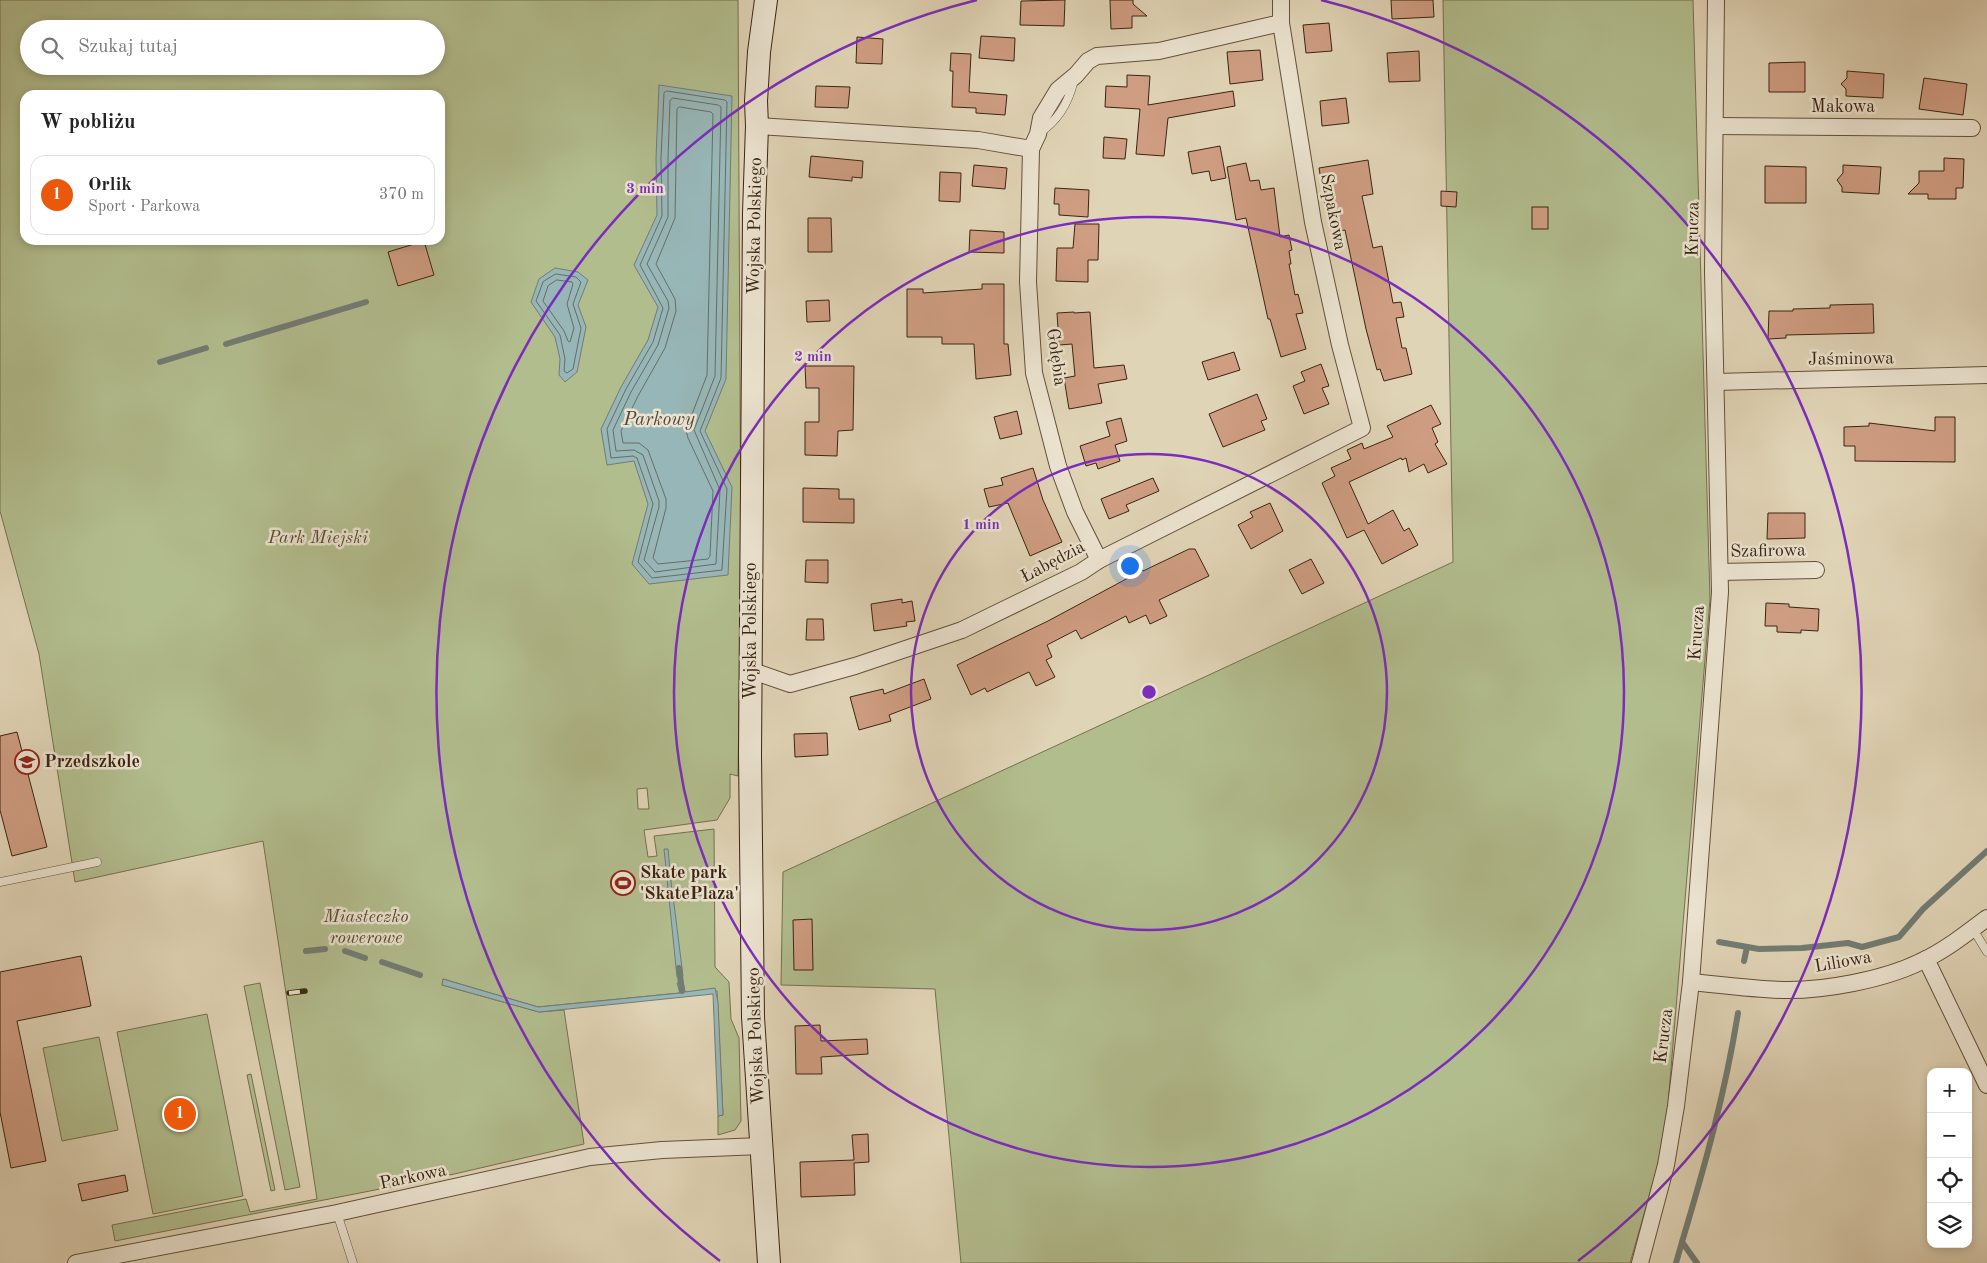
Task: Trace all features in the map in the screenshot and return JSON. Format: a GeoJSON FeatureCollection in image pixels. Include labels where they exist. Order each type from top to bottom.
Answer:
{"type":"FeatureCollection","features":[{"type":"Feature","properties":{"kind":"street","name":"Wojska Polskiego"},"geometry":{"type":"LineString","coordinates":[[766,0],[758,62],[756,100],[750,670],[753,1017],[768,1263]]}},
{"type":"Feature","properties":{"kind":"street","name":"Szpakowa"},"geometry":{"type":"LineString","coordinates":[[1281,0],[1281,22],[1313,222],[1340,345],[1362,428]]}},
{"type":"Feature","properties":{"kind":"street","name":"Krucza"},"geometry":{"type":"LineString","coordinates":[[1640,1263],[1666,1166],[1676,1106],[1691,982],[1720,602],[1713,271],[1716,0]]}},
{"type":"Feature","properties":{"kind":"street","name":"Gołębia"},"geometry":{"type":"LineString","coordinates":[[1098,560],[1075,512],[1058,466],[1034,373],[1028,282],[1034,141],[1040,118],[1058,90],[1076,75],[1088,61],[1097,56],[1159,51],[1281,22]]}},
{"type":"Feature","properties":{"kind":"street"},"geometry":{"type":"LineString","coordinates":[[757,126],[978,140],[1034,141]]}},
{"type":"Feature","properties":{"kind":"street","name":"Makowa"},"geometry":{"type":"LineString","coordinates":[[1714,126],[1972,128]]}},
{"type":"Feature","properties":{"kind":"street","name":"Jaśminowa"},"geometry":{"type":"LineString","coordinates":[[1716,382],[1987,375]]}},
{"type":"Feature","properties":{"kind":"street","name":"Łabędzia"},"geometry":{"type":"LineString","coordinates":[[750,670],[790,684],[855,666],[962,630],[1081,572],[1098,560],[1362,428]]}},
{"type":"Feature","properties":{"kind":"street","name":"Szafirowa"},"geometry":{"type":"LineString","coordinates":[[1720,572],[1816,570]]}},
{"type":"Feature","properties":{"kind":"street","name":"Liliowa"},"geometry":{"type":"LineString","coordinates":[[1691,982],[1784,990],[1834,986],[1887,974],[1926,959],[1987,918]]}},
{"type":"Feature","properties":{"kind":"street"},"geometry":{"type":"LineString","coordinates":[[1926,959],[1987,1085]]}},
{"type":"Feature","properties":{"kind":"street","name":"Parkowa"},"geometry":{"type":"LineString","coordinates":[[76,1263],[337,1214],[590,1157],[670,1150],[761,1146]]}},
{"type":"Feature","properties":{"kind":"lane"},"geometry":{"type":"LineString","coordinates":[[0,882],[97,862]]}},
{"type":"Feature","properties":{"kind":"lane"},"geometry":{"type":"LineString","coordinates":[[1973,929],[1987,952]]}},
{"type":"Feature","properties":{"kind":"lane"},"geometry":{"type":"LineString","coordinates":[[337,1214],[353,1263]]}},
{"type":"Feature","properties":{"kind":"green space","name":"Park Miejski"},"geometry":{"type":"Polygon","coordinates":[[[0,0],[738,0],[741,570],[738,776],[730,774],[730,798],[717,820],[644,830],[648,857],[657,856],[654,836],[714,829],[715,967],[729,982],[731,1019],[739,1038],[741,1121],[735,1130],[718,1135],[718,1116],[723,1115],[717,991],[685,992],[683,982],[680,993],[538,1007],[443,979],[442,985],[539,1012],[564,1010],[584,1144],[450,1175],[444,1170],[442,1165],[430,1169],[426,1180],[115,1241],[112,1225],[246,1199],[250,1212],[317,1199],[263,841],[75,882],[39,654],[0,511],[0,0]],[[647,788],[637,789],[638,809],[649,809],[647,788]]]}},
{"type":"Feature","properties":{"kind":"green space"},"geometry":{"type":"Polygon","coordinates":[[[1443,0],[1693,0],[1710,599],[1665,1141],[1630,1263],[961,1263],[935,989],[781,985],[783,872],[1453,562],[1443,0]]]}},
{"type":"Feature","properties":{"kind":"green space"},"geometry":{"type":"Polygon","coordinates":[[[260,983],[300,1187],[285,1190],[244,986],[260,983]]]}},
{"type":"Feature","properties":{"kind":"green space"},"geometry":{"type":"Polygon","coordinates":[[[207,1014],[243,1196],[153,1214],[117,1032],[207,1014]]]}},
{"type":"Feature","properties":{"kind":"green space"},"geometry":{"type":"Polygon","coordinates":[[[99,1037],[118,1130],[62,1141],[43,1048],[99,1037]]]}},
{"type":"Feature","properties":{"kind":"green space"},"geometry":{"type":"Polygon","coordinates":[[[251,1074],[275,1190],[271,1191],[247,1075],[251,1074]]]}},
{"type":"Feature","properties":{"kind":"water","name":"Parkowy"},"geometry":{"type":"Polygon","coordinates":[[[659,85],[732,96],[726,379],[705,431],[732,487],[728,575],[649,584],[632,564],[648,504],[634,461],[607,465],[601,429],[621,387],[648,340],[658,307],[634,265],[657,215],[656,158],[659,85]]]}},
{"type":"Feature","properties":{"kind":"water"},"geometry":{"type":"Polygon","coordinates":[[[555,268],[578,272],[588,280],[578,305],[586,327],[577,372],[565,382],[559,375],[560,359],[555,337],[531,302],[539,279],[555,268]]]}},
{"type":"Feature","properties":{"kind":"water"},"geometry":{"type":"Polygon","coordinates":[[[664,849],[668,849],[672,892],[709,890],[709,895],[673,896],[683,976],[677,977],[664,849]]]}},
{"type":"Feature","properties":{"kind":"water"},"geometry":{"type":"Polygon","coordinates":[[[443,979],[538,1007],[680,993],[677,983],[683,982],[685,992],[715,988],[718,1002],[723,1115],[718,1116],[713,994],[539,1012],[442,985],[443,979]]]}},
{"type":"Feature","properties":{"kind":"building"},"geometry":{"type":"Polygon","coordinates":[[[1065,0],[1064,26],[1020,25],[1021,1],[1065,0]]]}},
{"type":"Feature","properties":{"kind":"building"},"geometry":{"type":"Polygon","coordinates":[[[1110,0],[1133,0],[1133,4],[1147,16],[1132,16],[1132,28],[1111,29],[1110,0]]]}},
{"type":"Feature","properties":{"kind":"building"},"geometry":{"type":"Polygon","coordinates":[[[1391,0],[1433,0],[1434,17],[1392,19],[1391,0]]]}},
{"type":"Feature","properties":{"kind":"building"},"geometry":{"type":"Polygon","coordinates":[[[1329,23],[1332,51],[1306,53],[1303,25],[1329,23]]]}},
{"type":"Feature","properties":{"kind":"building"},"geometry":{"type":"Polygon","coordinates":[[[981,36],[1015,38],[1014,61],[979,58],[981,36]]]}},
{"type":"Feature","properties":{"kind":"building"},"geometry":{"type":"Polygon","coordinates":[[[857,37],[883,39],[882,64],[856,63],[857,37]]]}},
{"type":"Feature","properties":{"kind":"building"},"geometry":{"type":"Polygon","coordinates":[[[1260,50],[1263,80],[1230,84],[1227,52],[1260,50]]]}},
{"type":"Feature","properties":{"kind":"building"},"geometry":{"type":"Polygon","coordinates":[[[1419,51],[1420,81],[1389,82],[1387,53],[1419,51]]]}},
{"type":"Feature","properties":{"kind":"building"},"geometry":{"type":"Polygon","coordinates":[[[951,53],[971,54],[969,92],[1007,95],[1005,115],[976,113],[976,108],[952,107],[953,71],[950,71],[951,53]]]}},
{"type":"Feature","properties":{"kind":"building"},"geometry":{"type":"Polygon","coordinates":[[[1805,62],[1805,92],[1769,92],[1769,63],[1805,62]]]}},
{"type":"Feature","properties":{"kind":"building"},"geometry":{"type":"Polygon","coordinates":[[[1847,71],[1884,74],[1883,98],[1846,96],[1846,89],[1841,84],[1847,78],[1847,71]]]}},
{"type":"Feature","properties":{"kind":"building"},"geometry":{"type":"Polygon","coordinates":[[[1127,75],[1150,76],[1148,105],[1233,91],[1235,106],[1168,118],[1164,156],[1136,154],[1140,109],[1105,107],[1106,86],[1127,87],[1127,75]]]}},
{"type":"Feature","properties":{"kind":"building"},"geometry":{"type":"Polygon","coordinates":[[[1924,78],[1967,84],[1963,115],[1919,109],[1924,78]]]}},
{"type":"Feature","properties":{"kind":"building"},"geometry":{"type":"Polygon","coordinates":[[[816,86],[850,87],[848,108],[815,107],[816,86]]]}},
{"type":"Feature","properties":{"kind":"building"},"geometry":{"type":"Polygon","coordinates":[[[1346,98],[1349,123],[1322,126],[1320,101],[1346,98]]]}},
{"type":"Feature","properties":{"kind":"building"},"geometry":{"type":"Polygon","coordinates":[[[1104,137],[1127,139],[1125,159],[1103,158],[1104,137]]]}},
{"type":"Feature","properties":{"kind":"building"},"geometry":{"type":"Polygon","coordinates":[[[1220,146],[1226,178],[1211,181],[1209,171],[1192,174],[1188,152],[1220,146]]]}},
{"type":"Feature","properties":{"kind":"building"},"geometry":{"type":"Polygon","coordinates":[[[811,156],[863,161],[862,178],[852,177],[852,181],[809,177],[811,156]]]}},
{"type":"Feature","properties":{"kind":"building"},"geometry":{"type":"Polygon","coordinates":[[[1944,158],[1964,159],[1963,188],[1956,188],[1956,199],[1928,199],[1928,194],[1908,194],[1919,183],[1919,171],[1944,171],[1944,158]]]}},
{"type":"Feature","properties":{"kind":"building"},"geometry":{"type":"Polygon","coordinates":[[[1368,160],[1373,194],[1362,196],[1373,248],[1382,246],[1393,303],[1401,302],[1404,317],[1396,318],[1402,348],[1406,348],[1412,374],[1384,381],[1380,369],[1377,370],[1366,329],[1345,230],[1334,232],[1327,205],[1325,205],[1319,168],[1368,160]]]}},
{"type":"Feature","properties":{"kind":"building"},"geometry":{"type":"Polygon","coordinates":[[[1246,163],[1250,181],[1259,180],[1261,190],[1274,188],[1280,237],[1289,235],[1292,250],[1289,251],[1291,264],[1289,264],[1295,295],[1298,294],[1303,313],[1296,314],[1306,349],[1281,357],[1270,319],[1268,319],[1246,218],[1236,220],[1227,167],[1246,163]]]}},
{"type":"Feature","properties":{"kind":"building"},"geometry":{"type":"Polygon","coordinates":[[[974,165],[1007,168],[1005,189],[972,186],[974,165]]]}},
{"type":"Feature","properties":{"kind":"building"},"geometry":{"type":"Polygon","coordinates":[[[1843,165],[1881,167],[1879,194],[1842,192],[1842,187],[1837,180],[1843,173],[1843,165]]]}},
{"type":"Feature","properties":{"kind":"building"},"geometry":{"type":"Polygon","coordinates":[[[1765,166],[1806,167],[1806,203],[1765,203],[1765,166]]]}},
{"type":"Feature","properties":{"kind":"building"},"geometry":{"type":"Polygon","coordinates":[[[940,172],[961,173],[960,202],[939,201],[940,172]]]}},
{"type":"Feature","properties":{"kind":"building"},"geometry":{"type":"Polygon","coordinates":[[[1055,188],[1089,190],[1088,217],[1059,215],[1059,204],[1054,204],[1055,188]]]}},
{"type":"Feature","properties":{"kind":"building"},"geometry":{"type":"Polygon","coordinates":[[[1441,191],[1457,192],[1456,207],[1441,206],[1441,191]]]}},
{"type":"Feature","properties":{"kind":"building"},"geometry":{"type":"Polygon","coordinates":[[[1532,207],[1548,207],[1548,229],[1532,229],[1532,207]]]}},
{"type":"Feature","properties":{"kind":"building"},"geometry":{"type":"Polygon","coordinates":[[[808,218],[831,218],[832,252],[808,252],[808,218]]]}},
{"type":"Feature","properties":{"kind":"building"},"geometry":{"type":"Polygon","coordinates":[[[1075,224],[1099,224],[1098,260],[1088,260],[1088,282],[1056,281],[1057,248],[1073,248],[1075,224]]]}},
{"type":"Feature","properties":{"kind":"building"},"geometry":{"type":"Polygon","coordinates":[[[970,230],[1004,232],[1004,253],[969,252],[970,230]]]}},
{"type":"Feature","properties":{"kind":"building"},"geometry":{"type":"Polygon","coordinates":[[[411,245],[425,245],[434,275],[398,286],[388,252],[411,245]]]}},
{"type":"Feature","properties":{"kind":"building"},"geometry":{"type":"Polygon","coordinates":[[[982,284],[1004,284],[1004,344],[1008,344],[1011,375],[976,379],[974,344],[942,344],[942,337],[907,337],[907,289],[923,289],[923,293],[982,289],[982,284]]]}},
{"type":"Feature","properties":{"kind":"building"},"geometry":{"type":"Polygon","coordinates":[[[829,300],[830,321],[807,322],[806,301],[829,300]]]}},
{"type":"Feature","properties":{"kind":"building"},"geometry":{"type":"Polygon","coordinates":[[[1873,304],[1874,333],[1786,335],[1786,338],[1768,339],[1769,311],[1830,308],[1830,305],[1873,304]]]}},
{"type":"Feature","properties":{"kind":"building"},"geometry":{"type":"Polygon","coordinates":[[[1090,312],[1094,368],[1124,365],[1127,379],[1098,384],[1102,403],[1069,409],[1064,378],[1075,376],[1072,344],[1059,345],[1057,313],[1090,312]]]}},
{"type":"Feature","properties":{"kind":"building"},"geometry":{"type":"Polygon","coordinates":[[[1234,352],[1240,370],[1208,380],[1202,362],[1234,352]]]}},
{"type":"Feature","properties":{"kind":"building"},"geometry":{"type":"Polygon","coordinates":[[[1321,364],[1329,386],[1322,388],[1329,404],[1304,414],[1293,386],[1305,381],[1301,372],[1321,364]]]}},
{"type":"Feature","properties":{"kind":"building"},"geometry":{"type":"Polygon","coordinates":[[[805,366],[854,366],[853,430],[838,431],[837,456],[805,455],[805,422],[819,422],[819,388],[806,388],[805,366]]]}},
{"type":"Feature","properties":{"kind":"building"},"geometry":{"type":"Polygon","coordinates":[[[1257,394],[1267,419],[1261,421],[1265,430],[1223,447],[1209,414],[1257,394]]]}},
{"type":"Feature","properties":{"kind":"building"},"geometry":{"type":"Polygon","coordinates":[[[1431,405],[1441,424],[1432,428],[1438,442],[1435,444],[1447,464],[1428,473],[1424,464],[1409,472],[1406,458],[1402,460],[1401,458],[1349,482],[1368,524],[1393,510],[1404,531],[1409,528],[1418,545],[1382,564],[1364,530],[1347,538],[1322,483],[1335,476],[1331,468],[1351,459],[1347,450],[1362,443],[1364,449],[1393,437],[1387,426],[1431,405]]]}},
{"type":"Feature","properties":{"kind":"building"},"geometry":{"type":"Polygon","coordinates":[[[1017,411],[1022,434],[1000,439],[994,417],[1017,411]]]}},
{"type":"Feature","properties":{"kind":"building"},"geometry":{"type":"Polygon","coordinates":[[[1935,417],[1955,417],[1955,462],[1855,461],[1855,446],[1844,446],[1844,427],[1869,426],[1869,423],[1935,431],[1935,417]]]}},
{"type":"Feature","properties":{"kind":"building"},"geometry":{"type":"Polygon","coordinates":[[[1121,418],[1127,441],[1115,445],[1120,461],[1098,469],[1096,463],[1086,466],[1080,446],[1110,436],[1106,422],[1121,418]]]}},
{"type":"Feature","properties":{"kind":"building"},"geometry":{"type":"Polygon","coordinates":[[[1033,468],[1043,500],[1062,542],[1030,556],[1008,503],[989,507],[984,489],[1003,485],[1001,478],[1033,468]]]}},
{"type":"Feature","properties":{"kind":"building"},"geometry":{"type":"Polygon","coordinates":[[[1153,478],[1159,491],[1126,505],[1129,511],[1109,519],[1101,499],[1153,478]]]}},
{"type":"Feature","properties":{"kind":"building"},"geometry":{"type":"Polygon","coordinates":[[[803,488],[839,489],[839,499],[854,499],[854,523],[803,522],[803,488]]]}},
{"type":"Feature","properties":{"kind":"building"},"geometry":{"type":"Polygon","coordinates":[[[1270,503],[1283,531],[1251,549],[1238,525],[1253,517],[1250,512],[1270,503]]]}},
{"type":"Feature","properties":{"kind":"building"},"geometry":{"type":"Polygon","coordinates":[[[1768,513],[1805,513],[1805,538],[1767,539],[1768,513]]]}},
{"type":"Feature","properties":{"kind":"building"},"geometry":{"type":"Polygon","coordinates":[[[1189,549],[1195,549],[1209,576],[1159,600],[1167,616],[1150,624],[1146,615],[1129,623],[1126,616],[1081,639],[1076,630],[1047,645],[1052,657],[1046,660],[1055,677],[1036,686],[1029,672],[987,692],[985,688],[971,695],[957,665],[1048,621],[1143,570],[1189,549]]]}},
{"type":"Feature","properties":{"kind":"building"},"geometry":{"type":"Polygon","coordinates":[[[1311,559],[1324,583],[1302,594],[1289,570],[1311,559]]]}},
{"type":"Feature","properties":{"kind":"building"},"geometry":{"type":"Polygon","coordinates":[[[806,560],[828,560],[828,583],[805,582],[806,560]]]}},
{"type":"Feature","properties":{"kind":"building"},"geometry":{"type":"Polygon","coordinates":[[[902,599],[902,603],[912,601],[915,621],[906,622],[907,626],[874,631],[871,604],[902,599]]]}},
{"type":"Feature","properties":{"kind":"building"},"geometry":{"type":"Polygon","coordinates":[[[1766,603],[1789,604],[1789,607],[1819,609],[1818,631],[1801,630],[1801,633],[1777,632],[1777,626],[1765,626],[1766,603]]]}},
{"type":"Feature","properties":{"kind":"building"},"geometry":{"type":"Polygon","coordinates":[[[807,619],[823,619],[824,640],[806,640],[807,619]]]}},
{"type":"Feature","properties":{"kind":"building"},"geometry":{"type":"Polygon","coordinates":[[[924,679],[931,699],[889,715],[891,721],[859,730],[850,697],[883,689],[884,694],[924,679]]]}},
{"type":"Feature","properties":{"kind":"building"},"geometry":{"type":"Polygon","coordinates":[[[17,732],[47,847],[12,856],[0,810],[0,736],[17,732]]]}},
{"type":"Feature","properties":{"kind":"building"},"geometry":{"type":"Polygon","coordinates":[[[827,733],[828,755],[795,757],[794,734],[827,733]]]}},
{"type":"Feature","properties":{"kind":"building"},"geometry":{"type":"Polygon","coordinates":[[[812,919],[813,970],[794,970],[793,920],[812,919]]]}},
{"type":"Feature","properties":{"kind":"building"},"geometry":{"type":"Polygon","coordinates":[[[81,956],[91,1006],[17,1021],[46,1161],[11,1168],[0,1112],[0,972],[81,956]]]}},
{"type":"Feature","properties":{"kind":"building"},"geometry":{"type":"Polygon","coordinates":[[[820,1025],[821,1041],[867,1039],[868,1054],[821,1057],[822,1074],[796,1074],[795,1026],[820,1025]]]}},
{"type":"Feature","properties":{"kind":"building"},"geometry":{"type":"Polygon","coordinates":[[[868,1134],[869,1162],[854,1163],[855,1195],[801,1197],[800,1162],[854,1160],[852,1135],[868,1134]]]}},
{"type":"Feature","properties":{"kind":"building"},"geometry":{"type":"Polygon","coordinates":[[[125,1175],[128,1191],[82,1201],[78,1184],[125,1175]]]}},
{"type":"Feature","properties":{"kind":"waterway"},"geometry":{"type":"LineString","coordinates":[[226,344],[366,302]]}},
{"type":"Feature","properties":{"kind":"waterway"},"geometry":{"type":"LineString","coordinates":[[160,362],[206,348]]}},
{"type":"Feature","properties":{"kind":"waterway"},"geometry":{"type":"LineString","coordinates":[[1719,942],[1759,949],[1802,948],[1848,943],[1862,947],[1899,937],[1923,909],[1987,851]]}},
{"type":"Feature","properties":{"kind":"waterway"},"geometry":{"type":"LineString","coordinates":[[1744,961],[1747,947]]}},
{"type":"Feature","properties":{"kind":"waterway"},"geometry":{"type":"LineString","coordinates":[[306,951],[325,949]]}},
{"type":"Feature","properties":{"kind":"waterway"},"geometry":{"type":"LineString","coordinates":[[345,951],[365,958]]}},
{"type":"Feature","properties":{"kind":"waterway"},"geometry":{"type":"LineString","coordinates":[[382,962],[420,975]]}},
{"type":"Feature","properties":{"kind":"waterway"},"geometry":{"type":"LineString","coordinates":[[679,968],[682,991]]}},
{"type":"Feature","properties":{"kind":"waterway"},"geometry":{"type":"LineString","coordinates":[[1697,1263],[1682,1242],[1714,1129],[1738,1013]]}},
{"type":"Feature","properties":{"kind":"waterway"},"geometry":{"type":"LineString","coordinates":[[1676,1263],[1682,1242]]}},
{"type":"Feature","properties":{"kind":"railway"},"geometry":{"type":"LineString","coordinates":[[289,993],[305,991]]}},
{"type":"Feature","properties":{"kind":"place","name":"Przedszkole"},"geometry":{"type":"Point","coordinates":[27,762]}},
{"type":"Feature","properties":{"kind":"place","name":"Skate park 'SkatePlaza'"},"geometry":{"type":"Point","coordinates":[623,883]}},
{"type":"Feature","properties":{"kind":"place","name":"Orlik"},"geometry":{"type":"Point","coordinates":[180,1114]}},
{"type":"Feature","properties":{"kind":"park label","name":"Miasteczko rowerowe"},"geometry":{"type":"Point","coordinates":[366,928]}}]}
